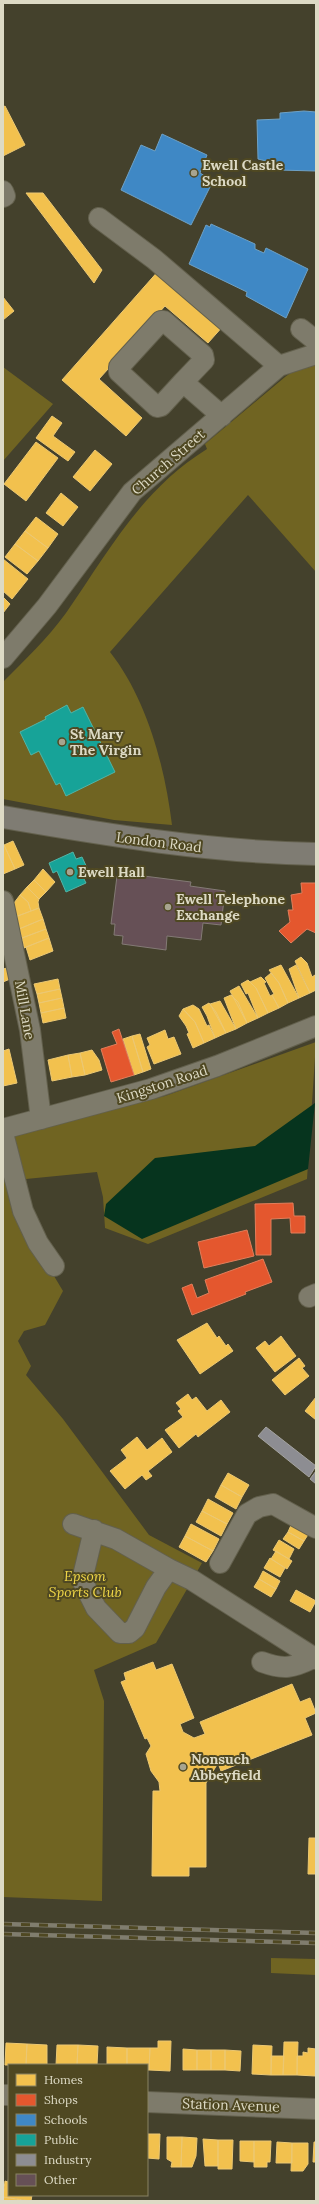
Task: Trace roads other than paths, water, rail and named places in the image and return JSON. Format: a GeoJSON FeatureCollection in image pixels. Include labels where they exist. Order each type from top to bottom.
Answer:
{"type":"FeatureCollection","features":[{"type":"Feature","properties":{"kind":"main road","name":"London Road"},"geometry":{"type":"LineString","coordinates":[[3,817],[87,832],[230,851],[316,854]]}},
{"type":"Feature","properties":{"kind":"street"},"geometry":{"type":"LineString","coordinates":[[3,192],[6,196],[3,197]]}},
{"type":"Feature","properties":{"kind":"street"},"geometry":{"type":"LineString","coordinates":[[99,218],[154,259],[279,366]]}},
{"type":"Feature","properties":{"kind":"street","name":"Church Street"},"geometry":{"type":"LineString","coordinates":[[3,658],[47,606],[132,492],[279,366],[316,354]]}},
{"type":"Feature","properties":{"kind":"street"},"geometry":{"type":"LineString","coordinates":[[183,382],[222,416]]}},
{"type":"Feature","properties":{"kind":"street","name":"Mill Lane"},"geometry":{"type":"LineString","coordinates":[[3,901],[30,1030],[41,1120]]}},
{"type":"Feature","properties":{"kind":"street","name":"Kingston Road"},"geometry":{"type":"LineString","coordinates":[[3,1129],[41,1120],[151,1089],[217,1066],[316,1026]]}},
{"type":"Feature","properties":{"kind":"street"},"geometry":{"type":"LineString","coordinates":[[3,1133],[23,1211],[38,1242],[54,1266]]}},
{"type":"Feature","properties":{"kind":"street"},"geometry":{"type":"LineString","coordinates":[[220,1563],[247,1514],[259,1507],[273,1504],[316,1528]]}},
{"type":"Feature","properties":{"kind":"street"},"geometry":{"type":"LineString","coordinates":[[73,1524],[94,1530],[116,1539],[169,1569],[192,1580],[315,1658]]}},
{"type":"Feature","properties":{"kind":"street"},"geometry":{"type":"LineString","coordinates":[[94,1530],[82,1580],[96,1608],[120,1633],[129,1634],[135,1628],[156,1586],[169,1569]]}},
{"type":"Feature","properties":{"kind":"street"},"geometry":{"type":"LineString","coordinates":[[262,1662],[284,1668],[292,1667],[315,1658]]}},
{"type":"Feature","properties":{"kind":"street","name":"Station Avenue"},"geometry":{"type":"LineString","coordinates":[[148,2102],[316,2108]]}},
{"type":"Feature","properties":{"kind":"railway"},"geometry":{"type":"LineString","coordinates":[[3,1924],[316,1933]]}},
{"type":"Feature","properties":{"kind":"railway"},"geometry":{"type":"LineString","coordinates":[[3,1934],[316,1943]]}},
{"type":"Feature","properties":{"kind":"place","name":"Ewell Castle School"},"geometry":{"type":"Point","coordinates":[194,173]}},
{"type":"Feature","properties":{"kind":"place","name":"St Mary The Virgin"},"geometry":{"type":"Point","coordinates":[62,742]}},
{"type":"Feature","properties":{"kind":"place","name":"Ewell Hall"},"geometry":{"type":"Point","coordinates":[70,872]}},
{"type":"Feature","properties":{"kind":"place","name":"Ewell Telephone Exchange"},"geometry":{"type":"Point","coordinates":[168,907]}},
{"type":"Feature","properties":{"kind":"place","name":"Nonsuch Abbeyfield"},"geometry":{"type":"Point","coordinates":[183,1767]}},
{"type":"Feature","properties":{"kind":"park label","name":"Epsom Sports Club"},"geometry":{"type":"Point","coordinates":[85,1584]}}]}
